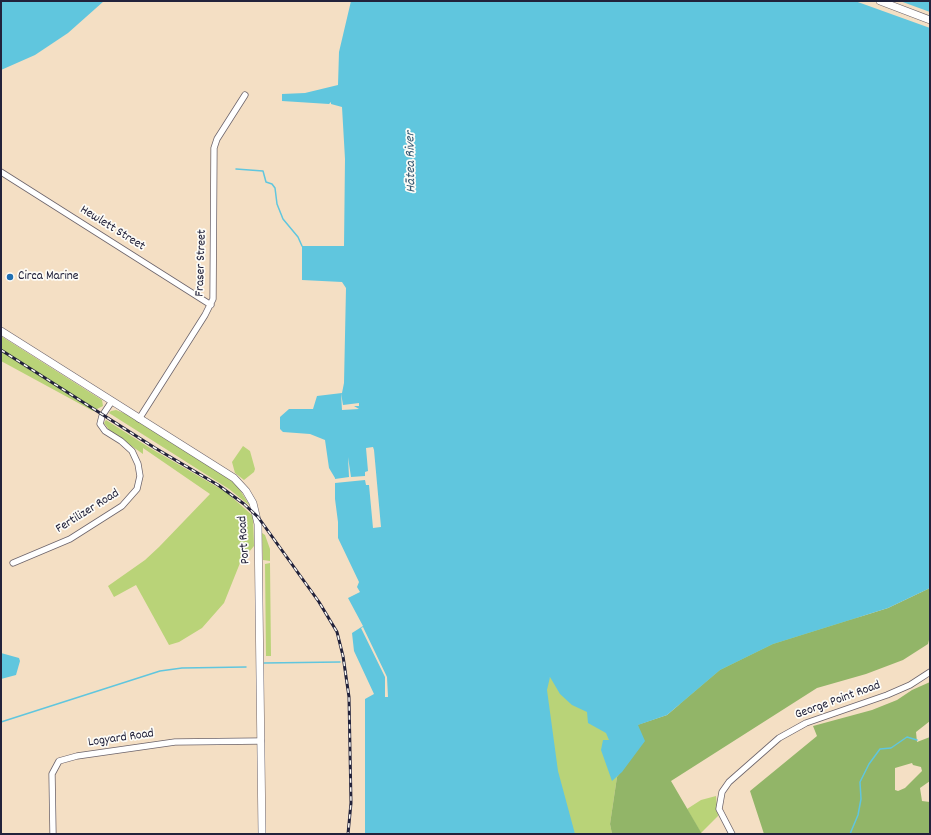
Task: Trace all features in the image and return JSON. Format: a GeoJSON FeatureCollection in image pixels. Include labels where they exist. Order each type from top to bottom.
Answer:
{"type":"FeatureCollection","features":[{"type":"Feature","properties":{"kind":"main road"},"geometry":{"type":"LineString","coordinates":[[880,1],[930,20]]}},
{"type":"Feature","properties":{"kind":"main road","name":"Port Road"},"geometry":{"type":"LineString","coordinates":[[1,331],[234,478],[246,491],[254,503],[258,524],[262,834]]}},
{"type":"Feature","properties":{"kind":"street","name":"Fraser Street"},"geometry":{"type":"LineString","coordinates":[[139,419],[211,305],[215,288],[214,148],[217,139],[245,95]]}},
{"type":"Feature","properties":{"kind":"street","name":"Hewlett Street"},"geometry":{"type":"LineString","coordinates":[[1,172],[211,305]]}},
{"type":"Feature","properties":{"kind":"street","name":"Fertilizer Road"},"geometry":{"type":"LineString","coordinates":[[13,563],[70,539],[122,506],[137,488],[140,476],[138,464],[132,451],[121,441],[106,431],[100,424],[102,416],[112,401]]}},
{"type":"Feature","properties":{"kind":"street","name":"George Point Road"},"geometry":{"type":"LineString","coordinates":[[732,834],[719,809],[722,792],[729,782],[779,738],[806,723],[869,703],[893,693],[910,685],[930,672]]}},
{"type":"Feature","properties":{"kind":"street","name":"Logyard Road"},"geometry":{"type":"LineString","coordinates":[[53,834],[52,774],[59,761],[77,756],[175,742],[261,741]]}},
{"type":"Feature","properties":{"kind":"green space"},"geometry":{"type":"Polygon","coordinates":[[[1,336],[102,400],[103,406],[93,411],[1,361],[1,336]]]}},
{"type":"Feature","properties":{"kind":"green space"},"geometry":{"type":"Polygon","coordinates":[[[116,410],[126,414],[229,478],[237,485],[250,506],[229,489],[109,413],[116,410]]]}},
{"type":"Feature","properties":{"kind":"green space"},"geometry":{"type":"Polygon","coordinates":[[[106,420],[150,448],[226,492],[253,516],[254,546],[240,563],[224,603],[202,628],[179,642],[169,645],[136,585],[114,597],[108,586],[145,560],[210,494],[143,448],[143,454],[110,431],[104,423],[106,420]]]}},
{"type":"Feature","properties":{"kind":"green space"},"geometry":{"type":"Polygon","coordinates":[[[243,446],[250,451],[255,469],[254,472],[244,480],[235,473],[232,462],[243,446]]]}},
{"type":"Feature","properties":{"kind":"green space"},"geometry":{"type":"Polygon","coordinates":[[[262,533],[265,535],[270,549],[270,561],[263,560],[262,533]]]}},
{"type":"Feature","properties":{"kind":"green space"},"geometry":{"type":"Polygon","coordinates":[[[270,563],[271,656],[266,656],[265,564],[270,563]]]}},
{"type":"Feature","properties":{"kind":"green space"},"geometry":{"type":"Polygon","coordinates":[[[930,588],[852,620],[638,725],[622,772],[617,777],[610,824],[612,834],[506,834],[507,730],[550,677],[930,588]]]}},
{"type":"Feature","properties":{"kind":"green space"},"geometry":{"type":"Polygon","coordinates":[[[930,588],[930,636],[928,644],[903,660],[866,674],[817,688],[671,781],[702,834],[612,834],[610,824],[617,777],[644,741],[637,725],[667,715],[720,670],[773,644],[888,608],[930,588]]]}},
{"type":"Feature","properties":{"kind":"green space"},"geometry":{"type":"Polygon","coordinates":[[[930,682],[930,721],[916,732],[917,742],[930,737],[930,781],[920,788],[922,801],[930,802],[930,834],[764,834],[750,791],[817,736],[813,726],[872,710],[897,700],[912,690],[930,682]],[[912,763],[895,768],[895,790],[898,791],[905,788],[922,771],[921,767],[913,765],[912,763]]]}},
{"type":"Feature","properties":{"kind":"green space"},"geometry":{"type":"Polygon","coordinates":[[[716,796],[718,816],[701,833],[687,809],[701,800],[716,796]]]}},
{"type":"Feature","properties":{"kind":"water"},"geometry":{"type":"Polygon","coordinates":[[[1,1],[104,1],[68,33],[35,55],[1,70],[1,1]]]}},
{"type":"Feature","properties":{"kind":"water","name":"Hātea River"},"geometry":{"type":"Polygon","coordinates":[[[351,1],[855,1],[930,28],[930,588],[888,608],[773,644],[720,670],[667,715],[638,725],[645,741],[622,772],[612,781],[601,750],[603,740],[609,740],[606,733],[588,723],[587,712],[572,705],[560,694],[550,677],[547,690],[558,771],[575,834],[365,834],[365,699],[374,694],[354,651],[352,633],[363,626],[348,598],[360,592],[357,587],[359,582],[338,538],[335,478],[329,468],[325,440],[310,434],[283,432],[280,429],[280,417],[289,409],[313,409],[317,396],[342,393],[344,383],[346,288],[342,282],[302,280],[302,246],[344,246],[345,159],[342,107],[331,104],[331,102],[329,104],[282,101],[282,94],[305,93],[338,85],[339,52],[351,1]]]}},
{"type":"Feature","properties":{"kind":"water"},"geometry":{"type":"Polygon","coordinates":[[[900,1],[930,1],[930,12],[900,1]]]}},
{"type":"Feature","properties":{"kind":"water"},"geometry":{"type":"Polygon","coordinates":[[[1,653],[19,658],[20,661],[16,675],[1,679],[1,653]]]}},
{"type":"Feature","properties":{"kind":"pier"},"geometry":{"type":"Polygon","coordinates":[[[341,393],[343,405],[359,403],[359,406],[354,406],[359,409],[342,410],[341,393]]]}},
{"type":"Feature","properties":{"kind":"pier"},"geometry":{"type":"Polygon","coordinates":[[[373,447],[381,527],[373,528],[369,485],[366,485],[365,480],[335,483],[335,479],[349,477],[348,457],[351,477],[365,476],[365,472],[368,471],[366,448],[373,447]]]}},
{"type":"Feature","properties":{"kind":"pier"},"geometry":{"type":"Polygon","coordinates":[[[363,627],[387,677],[388,697],[385,697],[385,677],[361,628],[363,627]]]}},
{"type":"Feature","properties":{"kind":"waterway"},"geometry":{"type":"LineString","coordinates":[[236,169],[263,171],[266,182],[272,184],[275,188],[277,204],[283,219],[298,237],[302,246]]}},
{"type":"Feature","properties":{"kind":"waterway"},"geometry":{"type":"LineString","coordinates":[[264,663],[340,662]]}},
{"type":"Feature","properties":{"kind":"waterway"},"geometry":{"type":"LineString","coordinates":[[1,722],[160,671],[182,668],[246,667]]}},
{"type":"Feature","properties":{"kind":"waterway"},"geometry":{"type":"LineString","coordinates":[[850,834],[858,815],[861,799],[860,782],[869,764],[880,749],[891,748],[907,737],[917,740]]}},
{"type":"Feature","properties":{"kind":"railway"},"geometry":{"type":"LineString","coordinates":[[1,350],[155,448],[218,485],[244,504],[258,517],[319,602],[337,632],[343,656],[349,697],[351,803],[348,834]]}},
{"type":"Feature","properties":{"kind":"place","name":"Circa Marine"},"geometry":{"type":"Point","coordinates":[10,277]}}]}
